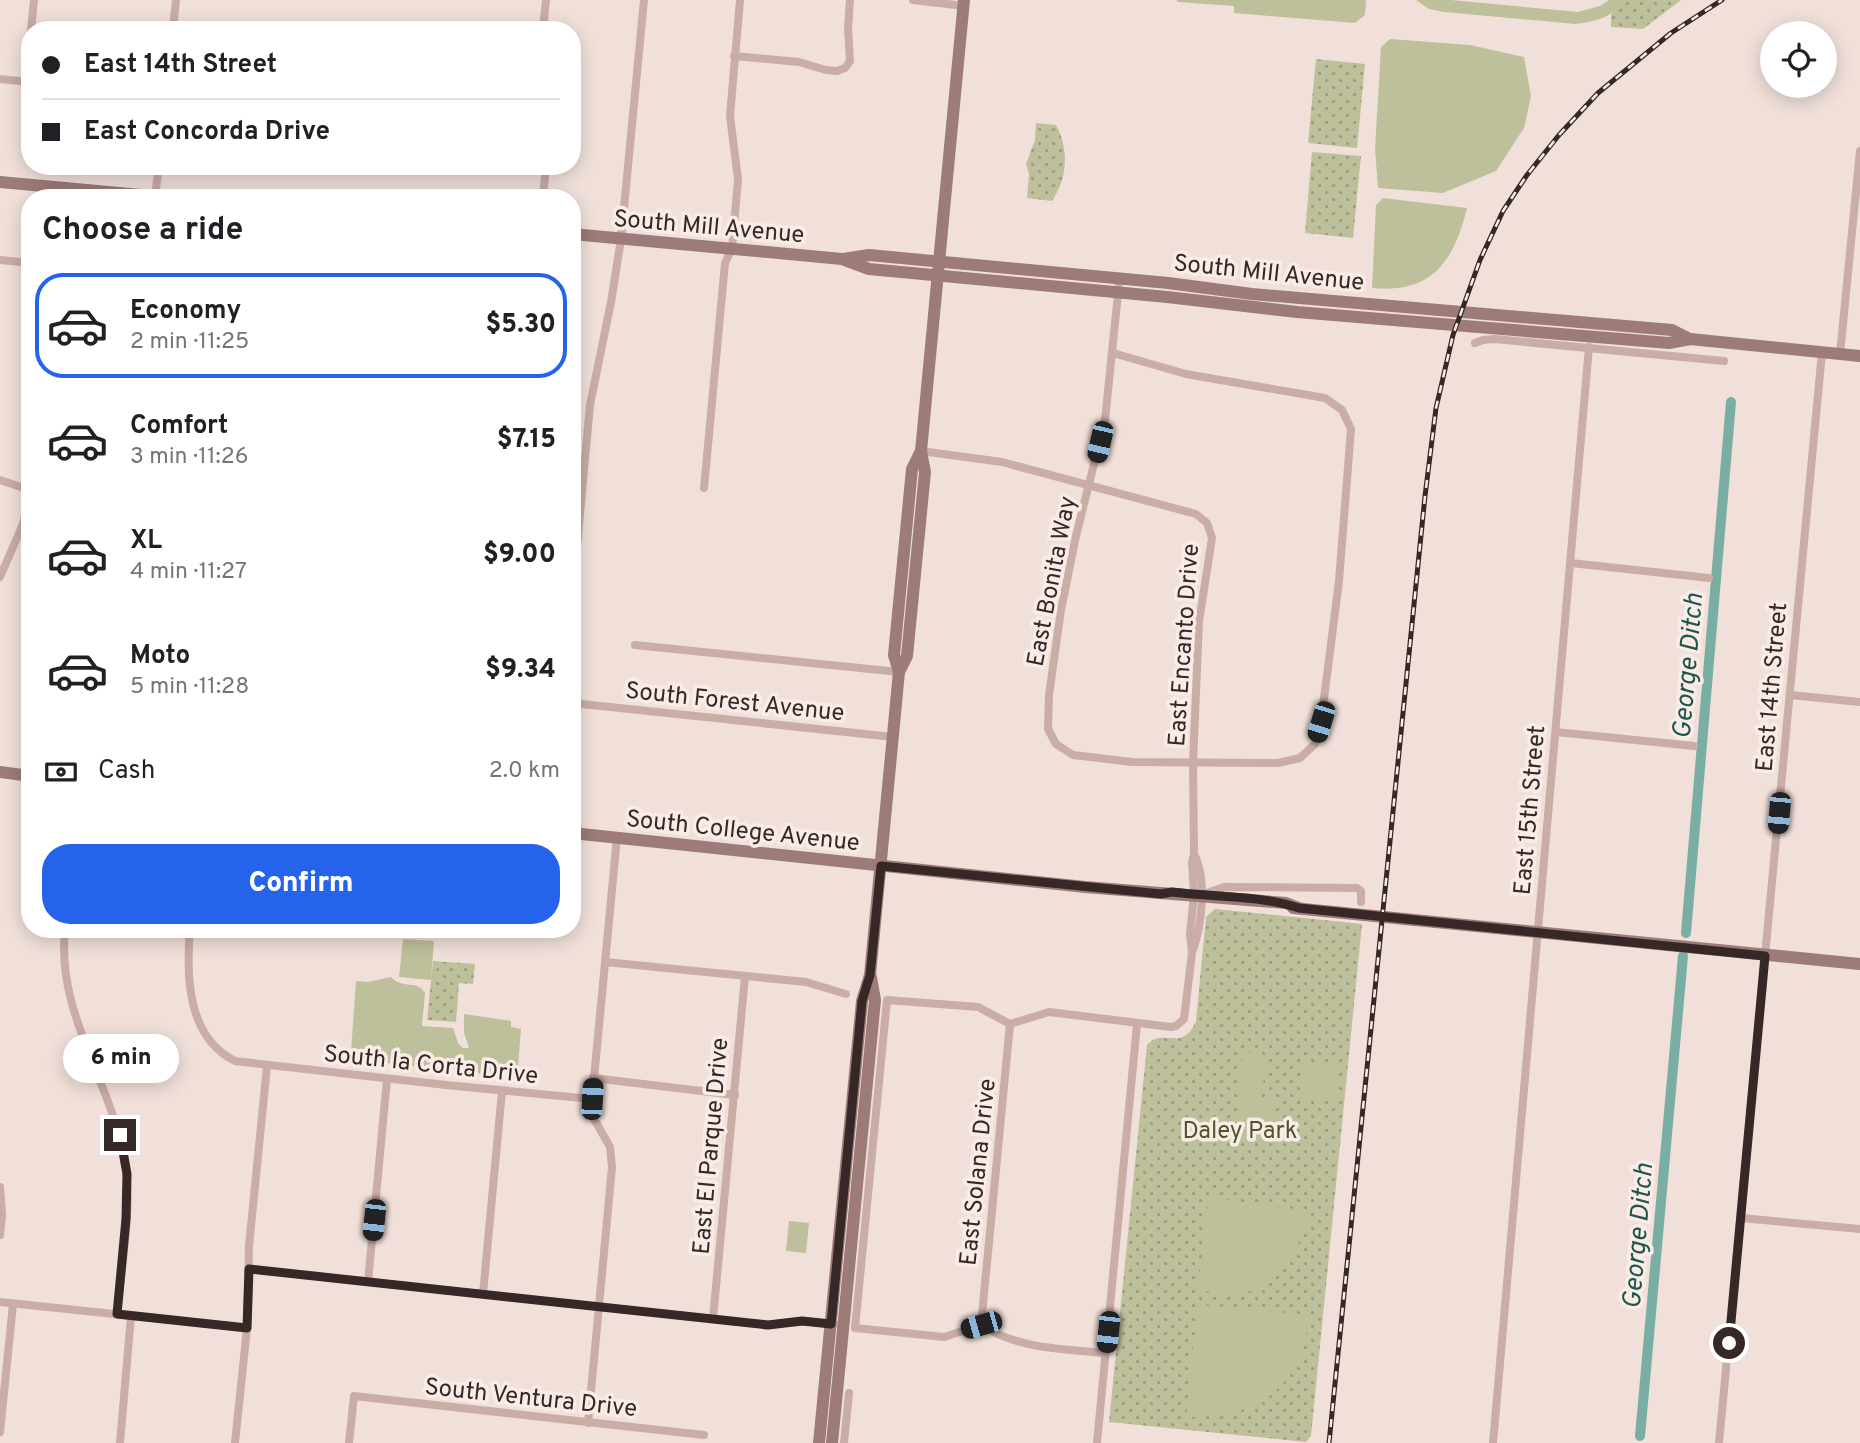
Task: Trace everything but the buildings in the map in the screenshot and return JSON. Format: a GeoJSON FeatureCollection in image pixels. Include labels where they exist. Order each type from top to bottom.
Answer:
{"type":"FeatureCollection","features":[{"type":"Feature","properties":{"kind":"main road"},"geometry":{"type":"LineString","coordinates":[[832,1443],[875,1000],[870,975],[900,672],[907,656],[925,472],[920,451],[964,3]]}},
{"type":"Feature","properties":{"kind":"main road"},"geometry":{"type":"LineString","coordinates":[[0,182],[78,189]]}},
{"type":"Feature","properties":{"kind":"main road","name":"South Mill Avenue"},"geometry":{"type":"LineString","coordinates":[[581,235],[842,260],[869,269],[1119,288],[1310,313],[1669,343],[1690,339],[1860,356]]}},
{"type":"Feature","properties":{"kind":"main road","name":"South Mill Avenue"},"geometry":{"type":"LineString","coordinates":[[842,260],[869,255],[938,261],[1168,283],[1252,294],[1672,330],[1690,339]]}},
{"type":"Feature","properties":{"kind":"main road"},"geometry":{"type":"LineString","coordinates":[[0,772],[21,775]]}},
{"type":"Feature","properties":{"kind":"main road","name":"South College Avenue"},"geometry":{"type":"LineString","coordinates":[[581,834],[1860,964]]}},
{"type":"Feature","properties":{"kind":"main road"},"geometry":{"type":"LineString","coordinates":[[819,1443],[843,1325]]}},
{"type":"Feature","properties":{"kind":"street"},"geometry":{"type":"LineString","coordinates":[[32,21],[34,0]]}},
{"type":"Feature","properties":{"kind":"street"},"geometry":{"type":"LineString","coordinates":[[174,21],[176,0]]}},
{"type":"Feature","properties":{"kind":"street"},"geometry":{"type":"LineString","coordinates":[[544,21],[546,0]]}},
{"type":"Feature","properties":{"kind":"street"},"geometry":{"type":"LineString","coordinates":[[581,503],[590,405],[621,239],[643,0]]}},
{"type":"Feature","properties":{"kind":"street"},"geometry":{"type":"LineString","coordinates":[[704,488],[725,263],[732,250],[738,179],[730,116],[740,0]]}},
{"type":"Feature","properties":{"kind":"street"},"geometry":{"type":"LineString","coordinates":[[734,56],[799,62],[826,70],[837,71],[845,68],[850,61],[850,0]]}},
{"type":"Feature","properties":{"kind":"street"},"geometry":{"type":"LineString","coordinates":[[914,0],[964,3]]}},
{"type":"Feature","properties":{"kind":"street"},"geometry":{"type":"LineString","coordinates":[[0,79],[21,81]]}},
{"type":"Feature","properties":{"kind":"street"},"geometry":{"type":"LineString","coordinates":[[1840,354],[1860,151]]}},
{"type":"Feature","properties":{"kind":"street"},"geometry":{"type":"LineString","coordinates":[[0,260],[21,262]]}},
{"type":"Feature","properties":{"kind":"street","name":"East Bonita Way"},"geometry":{"type":"LineString","coordinates":[[1119,288],[1105,420],[1061,610],[1049,695],[1048,729],[1056,744],[1073,755],[1132,762],[1193,763]]}},
{"type":"Feature","properties":{"kind":"street"},"geometry":{"type":"LineString","coordinates":[[1475,343],[1494,339],[1724,361]]}},
{"type":"Feature","properties":{"kind":"street","name":"East 15th Street"},"geometry":{"type":"LineString","coordinates":[[1493,1443],[1589,347]]}},
{"type":"Feature","properties":{"kind":"street","name":"East 14th Street"},"geometry":{"type":"LineString","coordinates":[[1719,1443],[1822,352]]}},
{"type":"Feature","properties":{"kind":"street"},"geometry":{"type":"LineString","coordinates":[[1114,353],[1186,374],[1325,398],[1342,411],[1351,429],[1339,581],[1321,722],[1315,744],[1300,758],[1278,763],[1193,763]]}},
{"type":"Feature","properties":{"kind":"street","name":"East Encanto Drive"},"geometry":{"type":"LineString","coordinates":[[920,451],[1002,461],[1196,514],[1207,523],[1212,538],[1199,622],[1193,763],[1194,854],[1198,862],[1198,898],[1190,934],[1192,953],[1186,1014],[1181,1022],[1171,1027],[1137,1024]]}},
{"type":"Feature","properties":{"kind":"street"},"geometry":{"type":"LineString","coordinates":[[0,480],[21,487]]}},
{"type":"Feature","properties":{"kind":"street"},"geometry":{"type":"LineString","coordinates":[[0,577],[21,529]]}},
{"type":"Feature","properties":{"kind":"street"},"geometry":{"type":"LineString","coordinates":[[1571,563],[1709,578]]}},
{"type":"Feature","properties":{"kind":"street"},"geometry":{"type":"LineString","coordinates":[[635,645],[900,672]]}},
{"type":"Feature","properties":{"kind":"street"},"geometry":{"type":"LineString","coordinates":[[1790,695],[1860,702]]}},
{"type":"Feature","properties":{"kind":"street","name":"South Forest Avenue"},"geometry":{"type":"LineString","coordinates":[[581,704],[893,737]]}},
{"type":"Feature","properties":{"kind":"street"},"geometry":{"type":"LineString","coordinates":[[1556,732],[1694,746]]}},
{"type":"Feature","properties":{"kind":"street"},"geometry":{"type":"LineString","coordinates":[[588,1423],[612,1167],[610,1147],[593,1117],[593,1078],[617,838]]}},
{"type":"Feature","properties":{"kind":"street"},"geometry":{"type":"LineString","coordinates":[[1198,898],[1224,887],[1357,888],[1361,891],[1361,902]]}},
{"type":"Feature","properties":{"kind":"street"},"geometry":{"type":"LineString","coordinates":[[65,938],[64,965],[70,1005],[120,1135],[127,1174],[126,1219],[117,1314]]}},
{"type":"Feature","properties":{"kind":"street","name":"South la Corta Drive"},"geometry":{"type":"LineString","coordinates":[[189,938],[187,967],[191,1001],[209,1042],[222,1055],[234,1061],[592,1099]]}},
{"type":"Feature","properties":{"kind":"street"},"geometry":{"type":"LineString","coordinates":[[605,962],[806,982],[846,994]]}},
{"type":"Feature","properties":{"kind":"street","name":"East El Parque Drive"},"geometry":{"type":"LineString","coordinates":[[713,1319],[745,976]]}},
{"type":"Feature","properties":{"kind":"street"},"geometry":{"type":"LineString","coordinates":[[843,1325],[887,1000],[978,1007],[1010,1024],[1049,1012],[1137,1024],[1097,1443]]}},
{"type":"Feature","properties":{"kind":"street","name":"East Solana Drive"},"geometry":{"type":"LineString","coordinates":[[981,1325],[1010,1024]]}},
{"type":"Feature","properties":{"kind":"street"},"geometry":{"type":"LineString","coordinates":[[235,1443],[247,1328],[250,1233],[267,1066]]}},
{"type":"Feature","properties":{"kind":"street"},"geometry":{"type":"LineString","coordinates":[[593,1078],[735,1095]]}},
{"type":"Feature","properties":{"kind":"street"},"geometry":{"type":"LineString","coordinates":[[368,1282],[387,1079]]}},
{"type":"Feature","properties":{"kind":"street"},"geometry":{"type":"LineString","coordinates":[[483,1294],[502,1091]]}},
{"type":"Feature","properties":{"kind":"street"},"geometry":{"type":"LineString","coordinates":[[0,1187],[0,1235]]}},
{"type":"Feature","properties":{"kind":"street"},"geometry":{"type":"LineString","coordinates":[[1741,1218],[1860,1229]]}},
{"type":"Feature","properties":{"kind":"street"},"geometry":{"type":"LineString","coordinates":[[249,1269],[768,1325],[802,1321],[944,1337],[981,1325],[999,1336],[1024,1344],[1106,1353]]}},
{"type":"Feature","properties":{"kind":"street"},"geometry":{"type":"LineString","coordinates":[[0,1302],[247,1328]]}},
{"type":"Feature","properties":{"kind":"street"},"geometry":{"type":"LineString","coordinates":[[0,1432],[13,1304]]}},
{"type":"Feature","properties":{"kind":"street"},"geometry":{"type":"LineString","coordinates":[[120,1443],[131,1316]]}},
{"type":"Feature","properties":{"kind":"street"},"geometry":{"type":"LineString","coordinates":[[844,1443],[849,1393]]}},
{"type":"Feature","properties":{"kind":"street","name":"South Ventura Drive"},"geometry":{"type":"LineString","coordinates":[[349,1443],[354,1396],[704,1435]]}},
{"type":"Feature","properties":{"kind":"green space"},"geometry":{"type":"Polygon","coordinates":[[[1176,0],[1366,0],[1365,15],[1355,23],[1234,13],[1234,6],[1176,0]]]}},
{"type":"Feature","properties":{"kind":"green space"},"geometry":{"type":"Polygon","coordinates":[[[1416,0],[1451,0],[1578,12],[1600,6],[1609,0],[1625,0],[1615,11],[1603,18],[1575,24],[1444,12],[1429,9],[1416,0]]]}},
{"type":"Feature","properties":{"kind":"green space"},"geometry":{"type":"Polygon","coordinates":[[[1625,0],[1681,0],[1643,29],[1611,27],[1611,14],[1625,0]]]}},
{"type":"Feature","properties":{"kind":"green space"},"geometry":{"type":"Polygon","coordinates":[[[1390,39],[1470,45],[1524,57],[1531,96],[1524,128],[1496,171],[1443,193],[1378,188],[1375,149],[1381,47],[1390,39]]]}},
{"type":"Feature","properties":{"kind":"green space"},"geometry":{"type":"Polygon","coordinates":[[[1316,59],[1365,64],[1357,148],[1308,143],[1316,59]]]}},
{"type":"Feature","properties":{"kind":"green space"},"geometry":{"type":"Polygon","coordinates":[[[1036,123],[1056,125],[1063,144],[1064,173],[1052,201],[1027,198],[1029,174],[1026,164],[1035,140],[1036,123]]]}},
{"type":"Feature","properties":{"kind":"green space"},"geometry":{"type":"Polygon","coordinates":[[[1312,152],[1361,156],[1353,238],[1305,233],[1312,152]]]}},
{"type":"Feature","properties":{"kind":"green space"},"geometry":{"type":"Polygon","coordinates":[[[1383,198],[1467,208],[1462,227],[1447,258],[1425,279],[1393,288],[1372,288],[1376,205],[1383,198]]]}},
{"type":"Feature","properties":{"kind":"green space","name":"Daley Park"},"geometry":{"type":"Polygon","coordinates":[[[1215,909],[1362,924],[1311,1436],[1306,1442],[1109,1422],[1147,1045],[1159,1038],[1185,1036],[1196,1021],[1206,917],[1215,909]]]}},
{"type":"Feature","properties":{"kind":"green space"},"geometry":{"type":"Polygon","coordinates":[[[403,939],[434,941],[431,980],[399,977],[403,939]]]}},
{"type":"Feature","properties":{"kind":"green space"},"geometry":{"type":"Polygon","coordinates":[[[433,961],[475,964],[473,984],[459,983],[456,1022],[427,1020],[433,961]]]}},
{"type":"Feature","properties":{"kind":"green space"},"geometry":{"type":"Polygon","coordinates":[[[391,977],[400,983],[422,989],[425,993],[422,1026],[453,1028],[458,1043],[463,1048],[469,1048],[464,1033],[464,1014],[511,1021],[511,1027],[521,1029],[517,1079],[480,1074],[468,1065],[443,1063],[429,1068],[353,1059],[351,1052],[356,981],[368,982],[391,977]]]}},
{"type":"Feature","properties":{"kind":"green space"},"geometry":{"type":"Polygon","coordinates":[[[1243,1052],[1266,1055],[1262,1097],[1276,1099],[1274,1123],[1236,1119],[1243,1052]]]}},
{"type":"Feature","properties":{"kind":"green space"},"geometry":{"type":"Polygon","coordinates":[[[1303,1061],[1338,1065],[1334,1101],[1300,1097],[1303,1061]]]}},
{"type":"Feature","properties":{"kind":"green space"},"geometry":{"type":"Polygon","coordinates":[[[1211,1198],[1310,1211],[1301,1238],[1286,1264],[1265,1284],[1252,1291],[1223,1294],[1198,1290],[1208,1200],[1211,1198]]]}},
{"type":"Feature","properties":{"kind":"green space"},"geometry":{"type":"Polygon","coordinates":[[[789,1221],[809,1223],[806,1253],[786,1251],[789,1221]]]}},
{"type":"Feature","properties":{"kind":"green space"},"geometry":{"type":"Polygon","coordinates":[[[1203,1305],[1309,1315],[1305,1341],[1297,1362],[1286,1380],[1272,1394],[1254,1405],[1234,1412],[1186,1417],[1197,1311],[1203,1305]]]}},
{"type":"Feature","properties":{"kind":"waterway","name":"George Ditch"},"geometry":{"type":"LineString","coordinates":[[1686,933],[1731,402]]}},
{"type":"Feature","properties":{"kind":"waterway","name":"George Ditch"},"geometry":{"type":"LineString","coordinates":[[1640,1436],[1683,956]]}},
{"type":"Feature","properties":{"kind":"railway"},"geometry":{"type":"LineString","coordinates":[[1329,1443],[1425,496],[1436,408],[1453,335],[1480,260],[1503,211],[1559,135],[1598,93],[1671,33],[1722,0]]}},
{"type":"Feature","properties":{"kind":"route"},"geometry":{"type":"LineString","coordinates":[[120,1135],[127,1174],[126,1219],[117,1314],[247,1328],[249,1269],[768,1325],[802,1321],[831,1324],[862,1001],[870,975],[881,866],[1161,894],[1172,892],[1286,904],[1299,908],[1765,956],[1729,1343]]}}]}
